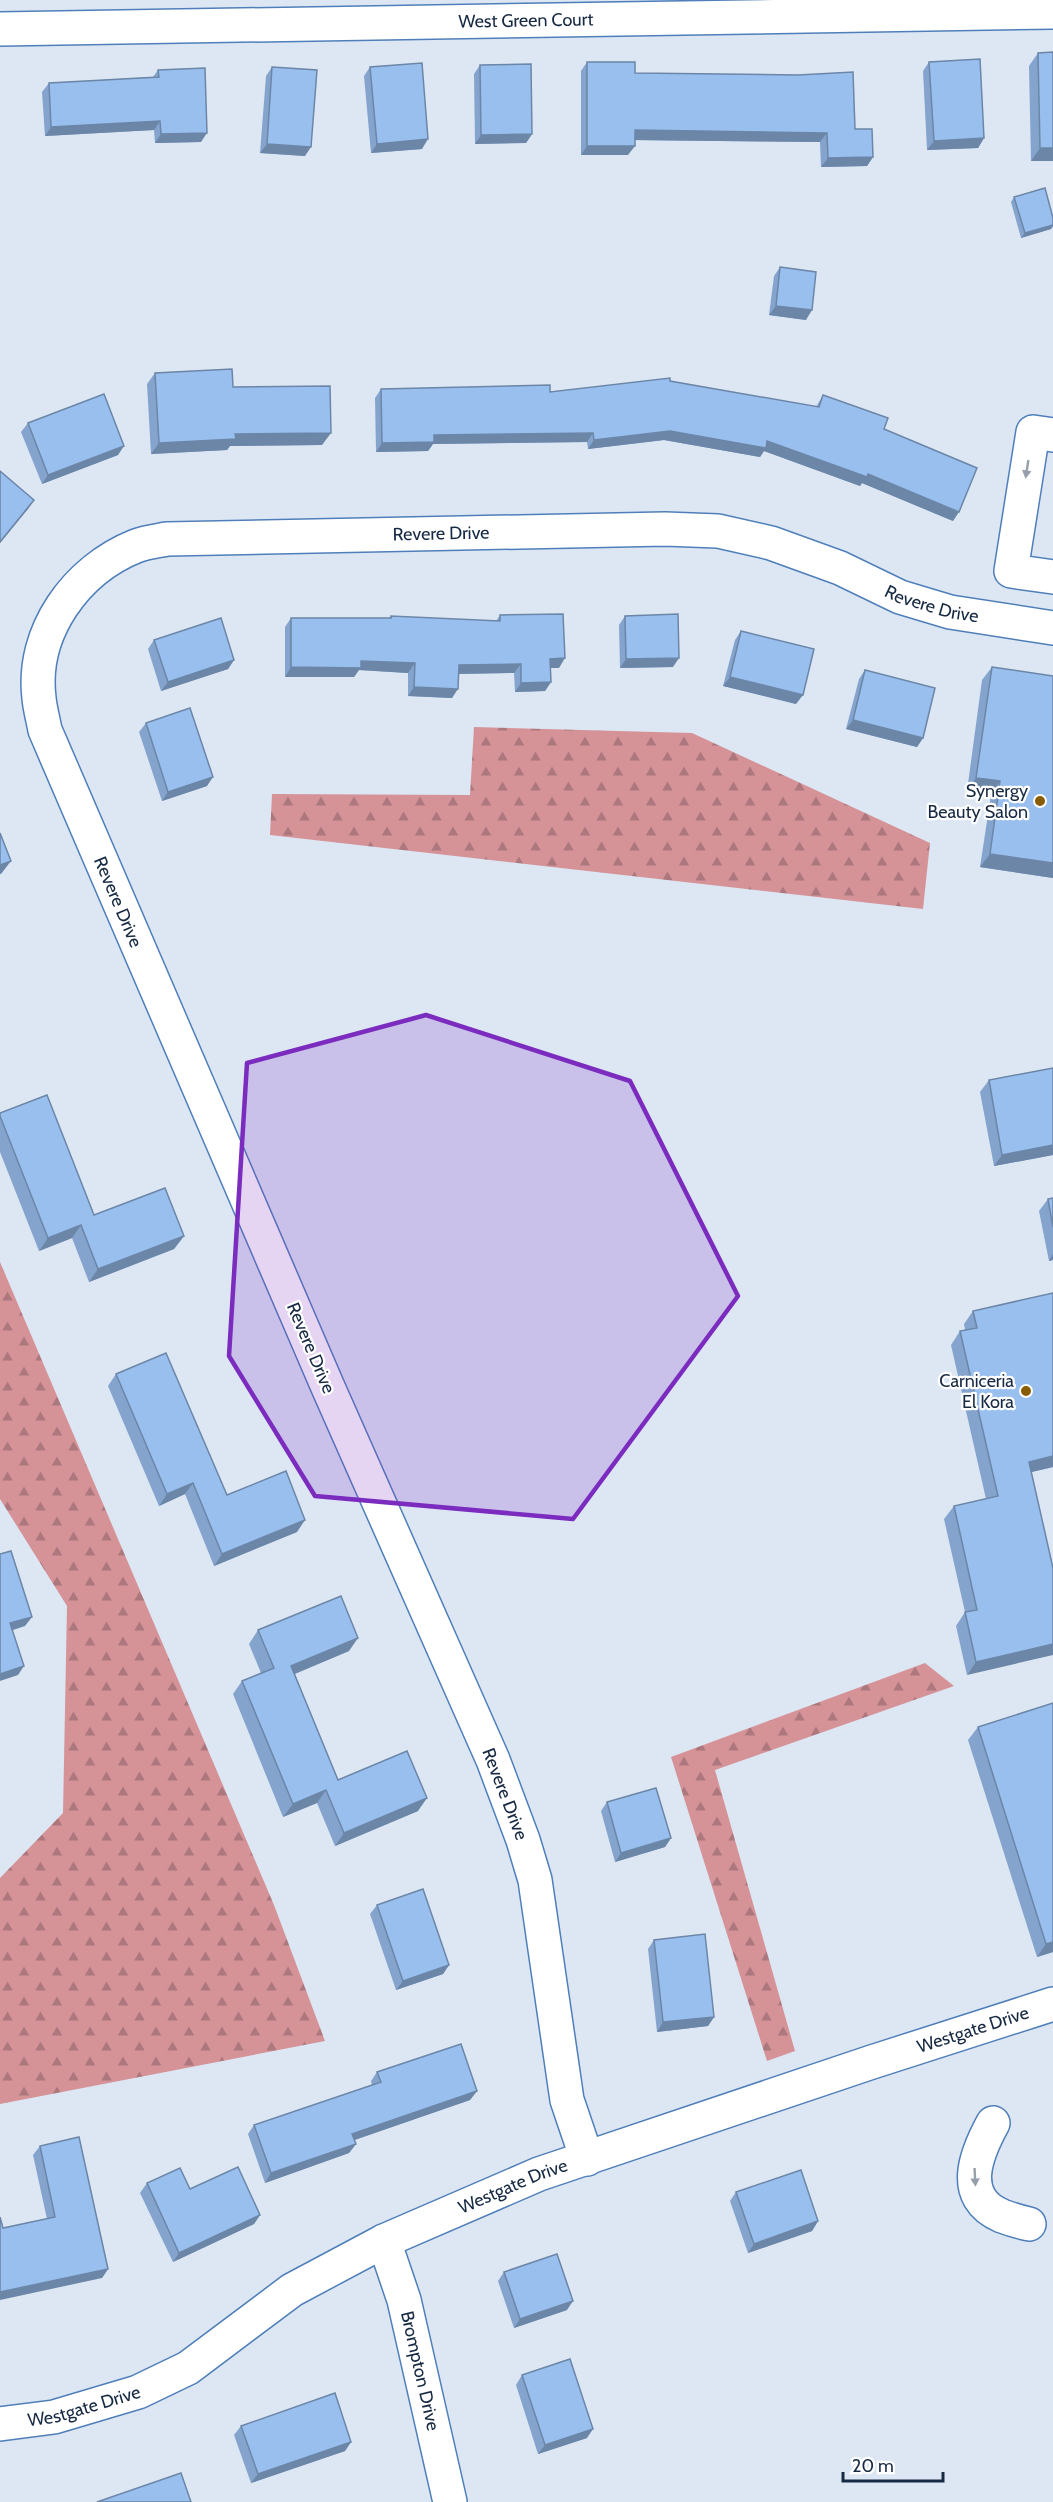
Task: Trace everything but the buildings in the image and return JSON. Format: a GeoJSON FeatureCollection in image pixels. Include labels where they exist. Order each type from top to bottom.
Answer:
{"type":"FeatureCollection","features":[{"type":"Feature","properties":{"kind":"street","name":"West Green Court"},"geometry":{"type":"LineString","coordinates":[[0,29],[1053,12]]}},
{"type":"Feature","properties":{"kind":"street"},"geometry":{"type":"LineString","coordinates":[[1053,435],[1033,432],[1011,571],[1053,577]]}},
{"type":"Feature","properties":{"kind":"street","name":"Revere Drive"},"geometry":{"type":"LineString","coordinates":[[587,2159],[567,2100],[535,1880],[523,1840],[493,1760],[327,1385],[45,730],[38,697],[40,660],[47,632],[59,607],[80,583],[103,564],[138,545],[167,539],[665,529],[718,531],[771,543],[840,568],[910,600],[950,612],[1053,628]]}},
{"type":"Feature","properties":{"kind":"street","name":"Westgate Drive"},"geometry":{"type":"LineString","coordinates":[[0,2424],[54,2417],[138,2392],[188,2368],[292,2290],[384,2241],[539,2174],[851,2068],[1053,2004]]}},
{"type":"Feature","properties":{"kind":"street"},"geometry":{"type":"LineString","coordinates":[[993,2123],[978,2150],[974,2171],[976,2190],[983,2203],[1000,2215],[1029,2224]]}},
{"type":"Feature","properties":{"kind":"street","name":"Brompton Drive"},"geometry":{"type":"LineString","coordinates":[[384,2241],[404,2300],[450,2502]]}},
{"type":"Feature","properties":{"kind":"highlighted area"},"geometry":{"type":"Polygon","coordinates":[[[426,1015],[630,1081],[738,1296],[573,1519],[315,1496],[229,1356],[247,1063],[426,1015]]]}},
{"type":"Feature","properties":{"kind":"green space"},"geometry":{"type":"Polygon","coordinates":[[[474,727],[692,733],[930,843],[923,909],[270,835],[272,794],[470,795],[474,727]]]}},
{"type":"Feature","properties":{"kind":"green space"},"geometry":{"type":"Polygon","coordinates":[[[0,1262],[274,1905],[325,2041],[0,2104],[0,1878],[63,1813],[67,1606],[0,1499],[0,1262]]]}},
{"type":"Feature","properties":{"kind":"green space"},"geometry":{"type":"Polygon","coordinates":[[[925,1663],[954,1686],[715,1770],[795,2051],[767,2061],[671,1757],[925,1663]]]}},
{"type":"Feature","properties":{"kind":"place","name":"Synergy Beauty Salon"},"geometry":{"type":"Point","coordinates":[1040,801]}},
{"type":"Feature","properties":{"kind":"place","name":"Carniceria El Kora"},"geometry":{"type":"Point","coordinates":[1026,1391]}}]}
